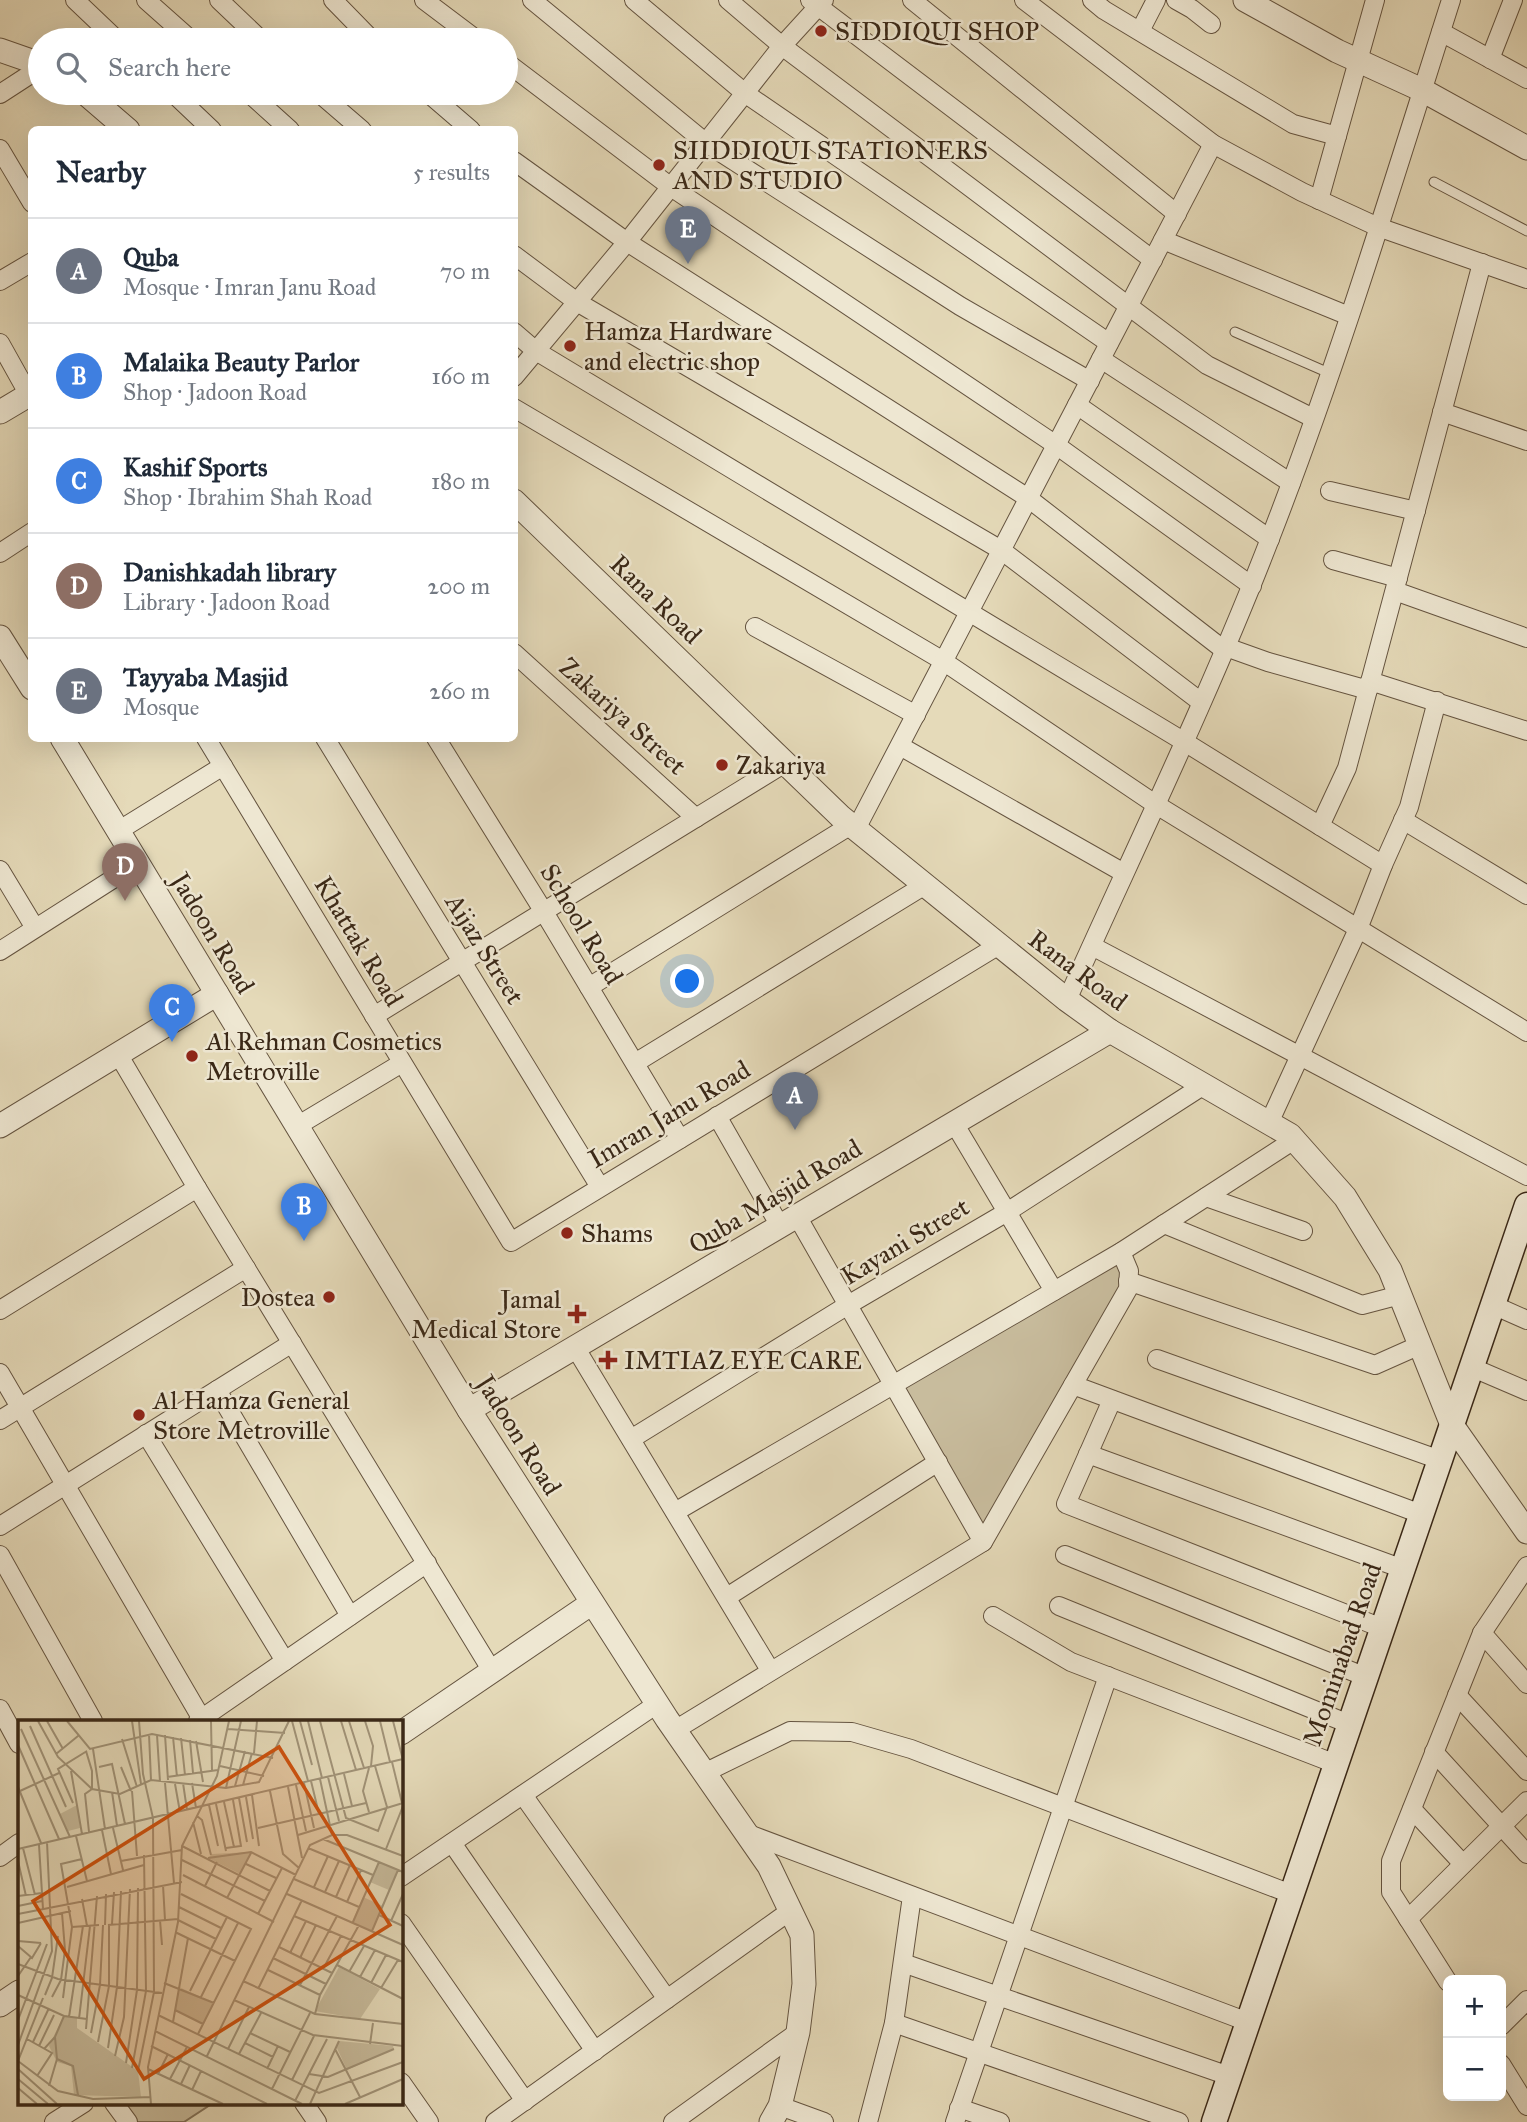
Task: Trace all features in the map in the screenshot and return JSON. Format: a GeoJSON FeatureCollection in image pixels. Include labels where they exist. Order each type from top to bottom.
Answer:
{"type":"FeatureCollection","features":[{"type":"Feature","properties":{"kind":"main road","name":"Mominabad Road"},"geometry":{"type":"LineString","coordinates":[[1214,2122],[1471,1367],[1493,1305],[1519,1256],[1527,1205]]}},
{"type":"Feature","properties":{"kind":"street"},"geometry":{"type":"LineString","coordinates":[[75,0],[104,28]]}},
{"type":"Feature","properties":{"kind":"street"},"geometry":{"type":"LineString","coordinates":[[146,0],[178,28]]}},
{"type":"Feature","properties":{"kind":"street"},"geometry":{"type":"LineString","coordinates":[[219,0],[248,28]]}},
{"type":"Feature","properties":{"kind":"street"},"geometry":{"type":"LineString","coordinates":[[333,0],[360,28]]}},
{"type":"Feature","properties":{"kind":"street"},"geometry":{"type":"LineString","coordinates":[[424,0],[461,28]]}},
{"type":"Feature","properties":{"kind":"street"},"geometry":{"type":"LineString","coordinates":[[532,0],[706,143],[960,306],[1090,381]]}},
{"type":"Feature","properties":{"kind":"street"},"geometry":{"type":"LineString","coordinates":[[634,0],[746,94],[1291,483]]}},
{"type":"Feature","properties":{"kind":"street"},"geometry":{"type":"LineString","coordinates":[[728,0],[782,46],[1207,365],[1313,418]]}},
{"type":"Feature","properties":{"kind":"street"},"geometry":{"type":"LineString","coordinates":[[912,0],[1177,214]]}},
{"type":"Feature","properties":{"kind":"street"},"geometry":{"type":"LineString","coordinates":[[1024,0],[1213,144],[1378,227],[1527,279]]}},
{"type":"Feature","properties":{"kind":"street"},"geometry":{"type":"LineString","coordinates":[[1092,0],[1293,124],[1337,136]]}},
{"type":"Feature","properties":{"kind":"street"},"geometry":{"type":"LineString","coordinates":[[1140,31],[1156,0]]}},
{"type":"Feature","properties":{"kind":"street"},"geometry":{"type":"LineString","coordinates":[[1176,0],[1211,24]]}},
{"type":"Feature","properties":{"kind":"street"},"geometry":{"type":"LineString","coordinates":[[1245,0],[1422,90],[1527,148]]}},
{"type":"Feature","properties":{"kind":"street"},"geometry":{"type":"LineString","coordinates":[[1320,200],[1375,0]]}},
{"type":"Feature","properties":{"kind":"street"},"geometry":{"type":"LineString","coordinates":[[1067,1000],[1252,586],[1349,316],[1451,0]]}},
{"type":"Feature","properties":{"kind":"street"},"geometry":{"type":"LineString","coordinates":[[1490,59],[1513,0]]}},
{"type":"Feature","properties":{"kind":"street"},"geometry":{"type":"LineString","coordinates":[[518,372],[627,242],[817,2],[1153,260]]}},
{"type":"Feature","properties":{"kind":"street"},"geometry":{"type":"LineString","coordinates":[[1441,32],[1527,79]]}},
{"type":"Feature","properties":{"kind":"street"},"geometry":{"type":"LineString","coordinates":[[0,50],[28,61]]}},
{"type":"Feature","properties":{"kind":"street"},"geometry":{"type":"LineString","coordinates":[[518,71],[671,187],[1056,445],[1252,586]]}},
{"type":"Feature","properties":{"kind":"street"},"geometry":{"type":"LineString","coordinates":[[0,94],[28,74]]}},
{"type":"Feature","properties":{"kind":"street"},"geometry":{"type":"LineString","coordinates":[[99,105],[123,126]]}},
{"type":"Feature","properties":{"kind":"street"},"geometry":{"type":"LineString","coordinates":[[186,105],[208,126]]}},
{"type":"Feature","properties":{"kind":"street"},"geometry":{"type":"LineString","coordinates":[[262,105],[286,126]]}},
{"type":"Feature","properties":{"kind":"street"},"geometry":{"type":"LineString","coordinates":[[333,105],[357,126]]}},
{"type":"Feature","properties":{"kind":"street"},"geometry":{"type":"LineString","coordinates":[[442,105],[466,126]]}},
{"type":"Feature","properties":{"kind":"street"},"geometry":{"type":"LineString","coordinates":[[589,987],[854,827],[900,746],[1213,144]]}},
{"type":"Feature","properties":{"kind":"street"},"geometry":{"type":"LineString","coordinates":[[0,149],[28,196]]}},
{"type":"Feature","properties":{"kind":"street"},"geometry":{"type":"LineString","coordinates":[[518,164],[627,242],[1028,498],[1225,649],[1268,662],[1437,701],[1527,731]]}},
{"type":"Feature","properties":{"kind":"street"},"geometry":{"type":"LineString","coordinates":[[1163,240],[1349,316]]}},
{"type":"Feature","properties":{"kind":"street"},"geometry":{"type":"LineString","coordinates":[[518,258],[577,302],[1001,550],[1201,702]]}},
{"type":"Feature","properties":{"kind":"street"},"geometry":{"type":"LineString","coordinates":[[1320,826],[1347,768],[1482,263]]}},
{"type":"Feature","properties":{"kind":"street"},"geometry":{"type":"LineString","coordinates":[[0,281],[28,264]]}},
{"type":"Feature","properties":{"kind":"street"},"geometry":{"type":"LineString","coordinates":[[518,335],[536,351],[1183,741],[1382,865]]}},
{"type":"Feature","properties":{"kind":"street"},"geometry":{"type":"LineString","coordinates":[[0,343],[28,391]]}},
{"type":"Feature","properties":{"kind":"street"},"geometry":{"type":"LineString","coordinates":[[0,412],[28,395]]}},
{"type":"Feature","properties":{"kind":"street"},"geometry":{"type":"LineString","coordinates":[[1077,405],[1270,539]]}},
{"type":"Feature","properties":{"kind":"street"},"geometry":{"type":"LineString","coordinates":[[518,410],[944,661],[1155,804],[1527,1032]]}},
{"type":"Feature","properties":{"kind":"street"},"geometry":{"type":"LineString","coordinates":[[1442,412],[1527,441]]}},
{"type":"Feature","properties":{"kind":"street"},"geometry":{"type":"LineString","coordinates":[[1330,491],[1416,510]]}},
{"type":"Feature","properties":{"kind":"street","name":"Rana Road"},"geometry":{"type":"LineString","coordinates":[[518,505],[854,827],[1067,1000],[1110,1031],[1294,1140],[1345,1197],[1390,1269],[1452,1425],[1527,1532]]}},
{"type":"Feature","properties":{"kind":"street"},"geometry":{"type":"LineString","coordinates":[[0,552],[28,534]]}},
{"type":"Feature","properties":{"kind":"street"},"geometry":{"type":"LineString","coordinates":[[1333,560],[1527,638]]}},
{"type":"Feature","properties":{"kind":"street"},"geometry":{"type":"LineString","coordinates":[[755,627],[916,715]]}},
{"type":"Feature","properties":{"kind":"street"},"geometry":{"type":"LineString","coordinates":[[0,637],[28,682]]}},
{"type":"Feature","properties":{"kind":"street","name":"Zakariya Street"},"geometry":{"type":"LineString","coordinates":[[518,657],[696,818]]}},
{"type":"Feature","properties":{"kind":"street"},"geometry":{"type":"LineString","coordinates":[[1269,1123],[1358,929],[1382,865],[1409,807],[1437,701]]}},
{"type":"Feature","properties":{"kind":"street","name":"Jadoon Road"},"geometry":{"type":"LineString","coordinates":[[64,742],[469,1410],[657,1704],[769,1866],[802,1936],[804,1984],[798,2032],[775,2114]]}},
{"type":"Feature","properties":{"kind":"street","name":"Khattak Road"},"geometry":{"type":"LineString","coordinates":[[208,742],[511,1242]]}},
{"type":"Feature","properties":{"kind":"street","name":"Aijaz Street"},"geometry":{"type":"LineString","coordinates":[[327,742],[600,1187]]}},
{"type":"Feature","properties":{"kind":"street","name":"School Road"},"geometry":{"type":"LineString","coordinates":[[438,742],[680,1139]]}},
{"type":"Feature","properties":{"kind":"street"},"geometry":{"type":"LineString","coordinates":[[900,746],[1124,873]]}},
{"type":"Feature","properties":{"kind":"street"},"geometry":{"type":"LineString","coordinates":[[374,1016],[785,763]]}},
{"type":"Feature","properties":{"kind":"street"},"geometry":{"type":"LineString","coordinates":[[118,831],[223,766]]}},
{"type":"Feature","properties":{"kind":"street"},"geometry":{"type":"LineString","coordinates":[[1403,820],[1527,895]]}},
{"type":"Feature","properties":{"kind":"street"},"geometry":{"type":"LineString","coordinates":[[0,951],[138,863]]}},
{"type":"Feature","properties":{"kind":"street"},"geometry":{"type":"LineString","coordinates":[[0,870],[35,929]]}},
{"type":"Feature","properties":{"kind":"street"},"geometry":{"type":"LineString","coordinates":[[635,1063],[925,885]]}},
{"type":"Feature","properties":{"kind":"street","name":"Imran Janu Road"},"geometry":{"type":"LineString","coordinates":[[511,1242],[999,945]]}},
{"type":"Feature","properties":{"kind":"street"},"geometry":{"type":"LineString","coordinates":[[1092,946],[1527,1176]]}},
{"type":"Feature","properties":{"kind":"street"},"geometry":{"type":"LineString","coordinates":[[0,1126],[217,994]]}},
{"type":"Feature","properties":{"kind":"street","name":"Quba Masjid Road"},"geometry":{"type":"LineString","coordinates":[[469,1410],[1110,1031]]}},
{"type":"Feature","properties":{"kind":"street"},"geometry":{"type":"LineString","coordinates":[[118,1054],[492,1671]]}},
{"type":"Feature","properties":{"kind":"street"},"geometry":{"type":"LineString","coordinates":[[297,1126],[402,1063]]}},
{"type":"Feature","properties":{"kind":"street","name":"Kayani Street"},"geometry":{"type":"LineString","coordinates":[[631,1439],[1007,1212],[1204,1085]]}},
{"type":"Feature","properties":{"kind":"street"},"geometry":{"type":"LineString","coordinates":[[717,1116],[848,1306],[983,1542]]}},
{"type":"Feature","properties":{"kind":"street"},"geometry":{"type":"LineString","coordinates":[[954,1123],[1054,1291]]}},
{"type":"Feature","properties":{"kind":"street"},"geometry":{"type":"LineString","coordinates":[[675,1512],[1121,1252],[1294,1140]]}},
{"type":"Feature","properties":{"kind":"street"},"geometry":{"type":"LineString","coordinates":[[0,1310],[197,1188]]}},
{"type":"Feature","properties":{"kind":"street"},"geometry":{"type":"LineString","coordinates":[[1206,1197],[1303,1231]]}},
{"type":"Feature","properties":{"kind":"street"},"geometry":{"type":"LineString","coordinates":[[1164,1224],[1362,1305],[1400,1295]]}},
{"type":"Feature","properties":{"kind":"street"},"geometry":{"type":"LineString","coordinates":[[675,1730],[983,1542],[1128,1290],[1129,1271],[1121,1252]]}},
{"type":"Feature","properties":{"kind":"street"},"geometry":{"type":"LineString","coordinates":[[0,1420],[246,1268]]}},
{"type":"Feature","properties":{"kind":"street"},"geometry":{"type":"LineString","coordinates":[[1128,1281],[1375,1365],[1420,1345]]}},
{"type":"Feature","properties":{"kind":"street"},"geometry":{"type":"LineString","coordinates":[[1493,1305],[1527,1320]]}},
{"type":"Feature","properties":{"kind":"street"},"geometry":{"type":"LineString","coordinates":[[0,1526],[292,1343]]}},
{"type":"Feature","properties":{"kind":"street"},"geometry":{"type":"LineString","coordinates":[[575,1347],[771,1670]]}},
{"type":"Feature","properties":{"kind":"street"},"geometry":{"type":"LineString","coordinates":[[1157,1359],[1440,1460]]}},
{"type":"Feature","properties":{"kind":"street"},"geometry":{"type":"LineString","coordinates":[[1471,1367],[1527,1391]]}},
{"type":"Feature","properties":{"kind":"street"},"geometry":{"type":"LineString","coordinates":[[0,1373],[200,1720],[427,1563]]}},
{"type":"Feature","properties":{"kind":"street"},"geometry":{"type":"LineString","coordinates":[[1073,1385],[1421,1514]]}},
{"type":"Feature","properties":{"kind":"street"},"geometry":{"type":"LineString","coordinates":[[217,1390],[350,1616]]}},
{"type":"Feature","properties":{"kind":"street"},"geometry":{"type":"LineString","coordinates":[[1112,1399],[1066,1504],[1382,1629]]}},
{"type":"Feature","properties":{"kind":"street"},"geometry":{"type":"LineString","coordinates":[[146,1434],[285,1661]]}},
{"type":"Feature","properties":{"kind":"street"},"geometry":{"type":"LineString","coordinates":[[1088,1454],[1403,1569]]}},
{"type":"Feature","properties":{"kind":"street"},"geometry":{"type":"LineString","coordinates":[[727,1597],[938,1462]]}},
{"type":"Feature","properties":{"kind":"street"},"geometry":{"type":"LineString","coordinates":[[0,1555],[92,1720]]}},
{"type":"Feature","properties":{"kind":"street"},"geometry":{"type":"LineString","coordinates":[[1065,1555],[1366,1677]]}},
{"type":"Feature","properties":{"kind":"street"},"geometry":{"type":"LineString","coordinates":[[1444,1975],[1391,1892],[1391,1861],[1482,1633],[1527,1566]]}},
{"type":"Feature","properties":{"kind":"street"},"geometry":{"type":"LineString","coordinates":[[402,1732],[592,1603]]}},
{"type":"Feature","properties":{"kind":"street"},"geometry":{"type":"LineString","coordinates":[[1059,1606],[1349,1724]]}},
{"type":"Feature","properties":{"kind":"street"},"geometry":{"type":"LineString","coordinates":[[993,1616],[1071,1662],[1336,1764]]}},
{"type":"Feature","properties":{"kind":"street"},"geometry":{"type":"LineString","coordinates":[[1482,1633],[1527,1684]]}},
{"type":"Feature","properties":{"kind":"street"},"geometry":{"type":"LineString","coordinates":[[1000,2122],[957,2115],[1108,1676]]}},
{"type":"Feature","properties":{"kind":"street"},"geometry":{"type":"LineString","coordinates":[[1457,1695],[1527,1771]]}},
{"type":"Feature","properties":{"kind":"street"},"geometry":{"type":"LineString","coordinates":[[402,1876],[657,1704]]}},
{"type":"Feature","properties":{"kind":"street"},"geometry":{"type":"LineString","coordinates":[[0,1709],[18,1742]]}},
{"type":"Feature","properties":{"kind":"street"},"geometry":{"type":"LineString","coordinates":[[704,1773],[790,1731],[852,1732],[911,1749],[1292,1894]]}},
{"type":"Feature","properties":{"kind":"street"},"geometry":{"type":"LineString","coordinates":[[1434,1752],[1527,1854]]}},
{"type":"Feature","properties":{"kind":"street"},"geometry":{"type":"LineString","coordinates":[[523,1795],[667,1999]]}},
{"type":"Feature","properties":{"kind":"street"},"geometry":{"type":"LineString","coordinates":[[1408,1919],[1527,1801]]}},
{"type":"Feature","properties":{"kind":"street"},"geometry":{"type":"LineString","coordinates":[[1412,1809],[1463,1864]]}},
{"type":"Feature","properties":{"kind":"street"},"geometry":{"type":"LineString","coordinates":[[746,1833],[1248,2022]]}},
{"type":"Feature","properties":{"kind":"street"},"geometry":{"type":"LineString","coordinates":[[452,1843],[594,2051]]}},
{"type":"Feature","properties":{"kind":"street"},"geometry":{"type":"LineString","coordinates":[[0,1857],[18,1844]]}},
{"type":"Feature","properties":{"kind":"street"},"geometry":{"type":"LineString","coordinates":[[868,2122],[894,2022],[912,1896]]}},
{"type":"Feature","properties":{"kind":"street"},"geometry":{"type":"LineString","coordinates":[[495,2122],[790,1911]]}},
{"type":"Feature","properties":{"kind":"street"},"geometry":{"type":"LineString","coordinates":[[402,1924],[525,2101]]}},
{"type":"Feature","properties":{"kind":"street"},"geometry":{"type":"LineString","coordinates":[[903,1963],[1229,2076]]}},
{"type":"Feature","properties":{"kind":"street"},"geometry":{"type":"LineString","coordinates":[[0,2005],[18,1993]]}},
{"type":"Feature","properties":{"kind":"street"},"geometry":{"type":"LineString","coordinates":[[1506,2021],[1527,2000]]}},
{"type":"Feature","properties":{"kind":"street"},"geometry":{"type":"LineString","coordinates":[[894,2022],[1179,2122]]}},
{"type":"Feature","properties":{"kind":"street"},"geometry":{"type":"LineString","coordinates":[[673,2122],[798,2032]]}},
{"type":"Feature","properties":{"kind":"street"},"geometry":{"type":"LineString","coordinates":[[1506,2072],[1527,2106]]}},
{"type":"Feature","properties":{"kind":"street"},"geometry":{"type":"LineString","coordinates":[[402,2083],[429,2122]]}},
{"type":"Feature","properties":{"kind":"street"},"geometry":{"type":"LineString","coordinates":[[54,2122],[81,2104]]}},
{"type":"Feature","properties":{"kind":"street"},"geometry":{"type":"LineString","coordinates":[[115,2104],[128,2122]]}},
{"type":"Feature","properties":{"kind":"street"},"geometry":{"type":"LineString","coordinates":[[305,2104],[317,2122]]}},
{"type":"Feature","properties":{"kind":"street"},"geometry":{"type":"LineString","coordinates":[[775,2114],[824,2122]]}},
{"type":"Feature","properties":{"kind":"lane"},"geometry":{"type":"LineString","coordinates":[[1434,182],[1527,231]]}},
{"type":"Feature","properties":{"kind":"lane"},"geometry":{"type":"LineString","coordinates":[[1236,332],[1329,373]]}},
{"type":"Feature","properties":{"kind":"shaded area"},"geometry":{"type":"Polygon","coordinates":[[[1121,1252],[1129,1271],[983,1542],[894,1386],[1121,1252]]]}},
{"type":"Feature","properties":{"kind":"shaded area"},"geometry":{"type":"Polygon","coordinates":[[[116,2104],[211,2104],[184,2122],[129,2122],[116,2104]]]}},
{"type":"Feature","properties":{"kind":"place","name":"SIDDIQUI SHOP"},"geometry":{"type":"Point","coordinates":[821,31]}},
{"type":"Feature","properties":{"kind":"place","name":"SIIDDIQUI STATIONERS AND STUDIO"},"geometry":{"type":"Point","coordinates":[659,165]}},
{"type":"Feature","properties":{"kind":"place","name":"Tayyaba Masjid"},"geometry":{"type":"Point","coordinates":[688,264]}},
{"type":"Feature","properties":{"kind":"place","name":"Hamza Hardware and electric shop"},"geometry":{"type":"Point","coordinates":[570,346]}},
{"type":"Feature","properties":{"kind":"place","name":"Zakariya"},"geometry":{"type":"Point","coordinates":[722,765]}},
{"type":"Feature","properties":{"kind":"place","name":"Danishkadah library"},"geometry":{"type":"Point","coordinates":[125,901]}},
{"type":"Feature","properties":{"kind":"place","name":"Kashif Sports"},"geometry":{"type":"Point","coordinates":[172,1042]}},
{"type":"Feature","properties":{"kind":"place","name":"Al Rehman Cosmetics Metroville"},"geometry":{"type":"Point","coordinates":[192,1056]}},
{"type":"Feature","properties":{"kind":"place","name":"Quba"},"geometry":{"type":"Point","coordinates":[795,1130]}},
{"type":"Feature","properties":{"kind":"place","name":"Shams"},"geometry":{"type":"Point","coordinates":[567,1233]}},
{"type":"Feature","properties":{"kind":"place","name":"Malaika Beauty Parlor"},"geometry":{"type":"Point","coordinates":[304,1241]}},
{"type":"Feature","properties":{"kind":"place","name":"Dostea"},"geometry":{"type":"Point","coordinates":[329,1297]}},
{"type":"Feature","properties":{"kind":"place","name":"Jamal Medical Store"},"geometry":{"type":"Point","coordinates":[577,1314]}},
{"type":"Feature","properties":{"kind":"place","name":"IMTIAZ EYE CARE"},"geometry":{"type":"Point","coordinates":[608,1360]}},
{"type":"Feature","properties":{"kind":"place","name":"Al Hamza General Store Metroville"},"geometry":{"type":"Point","coordinates":[139,1415]}}]}
